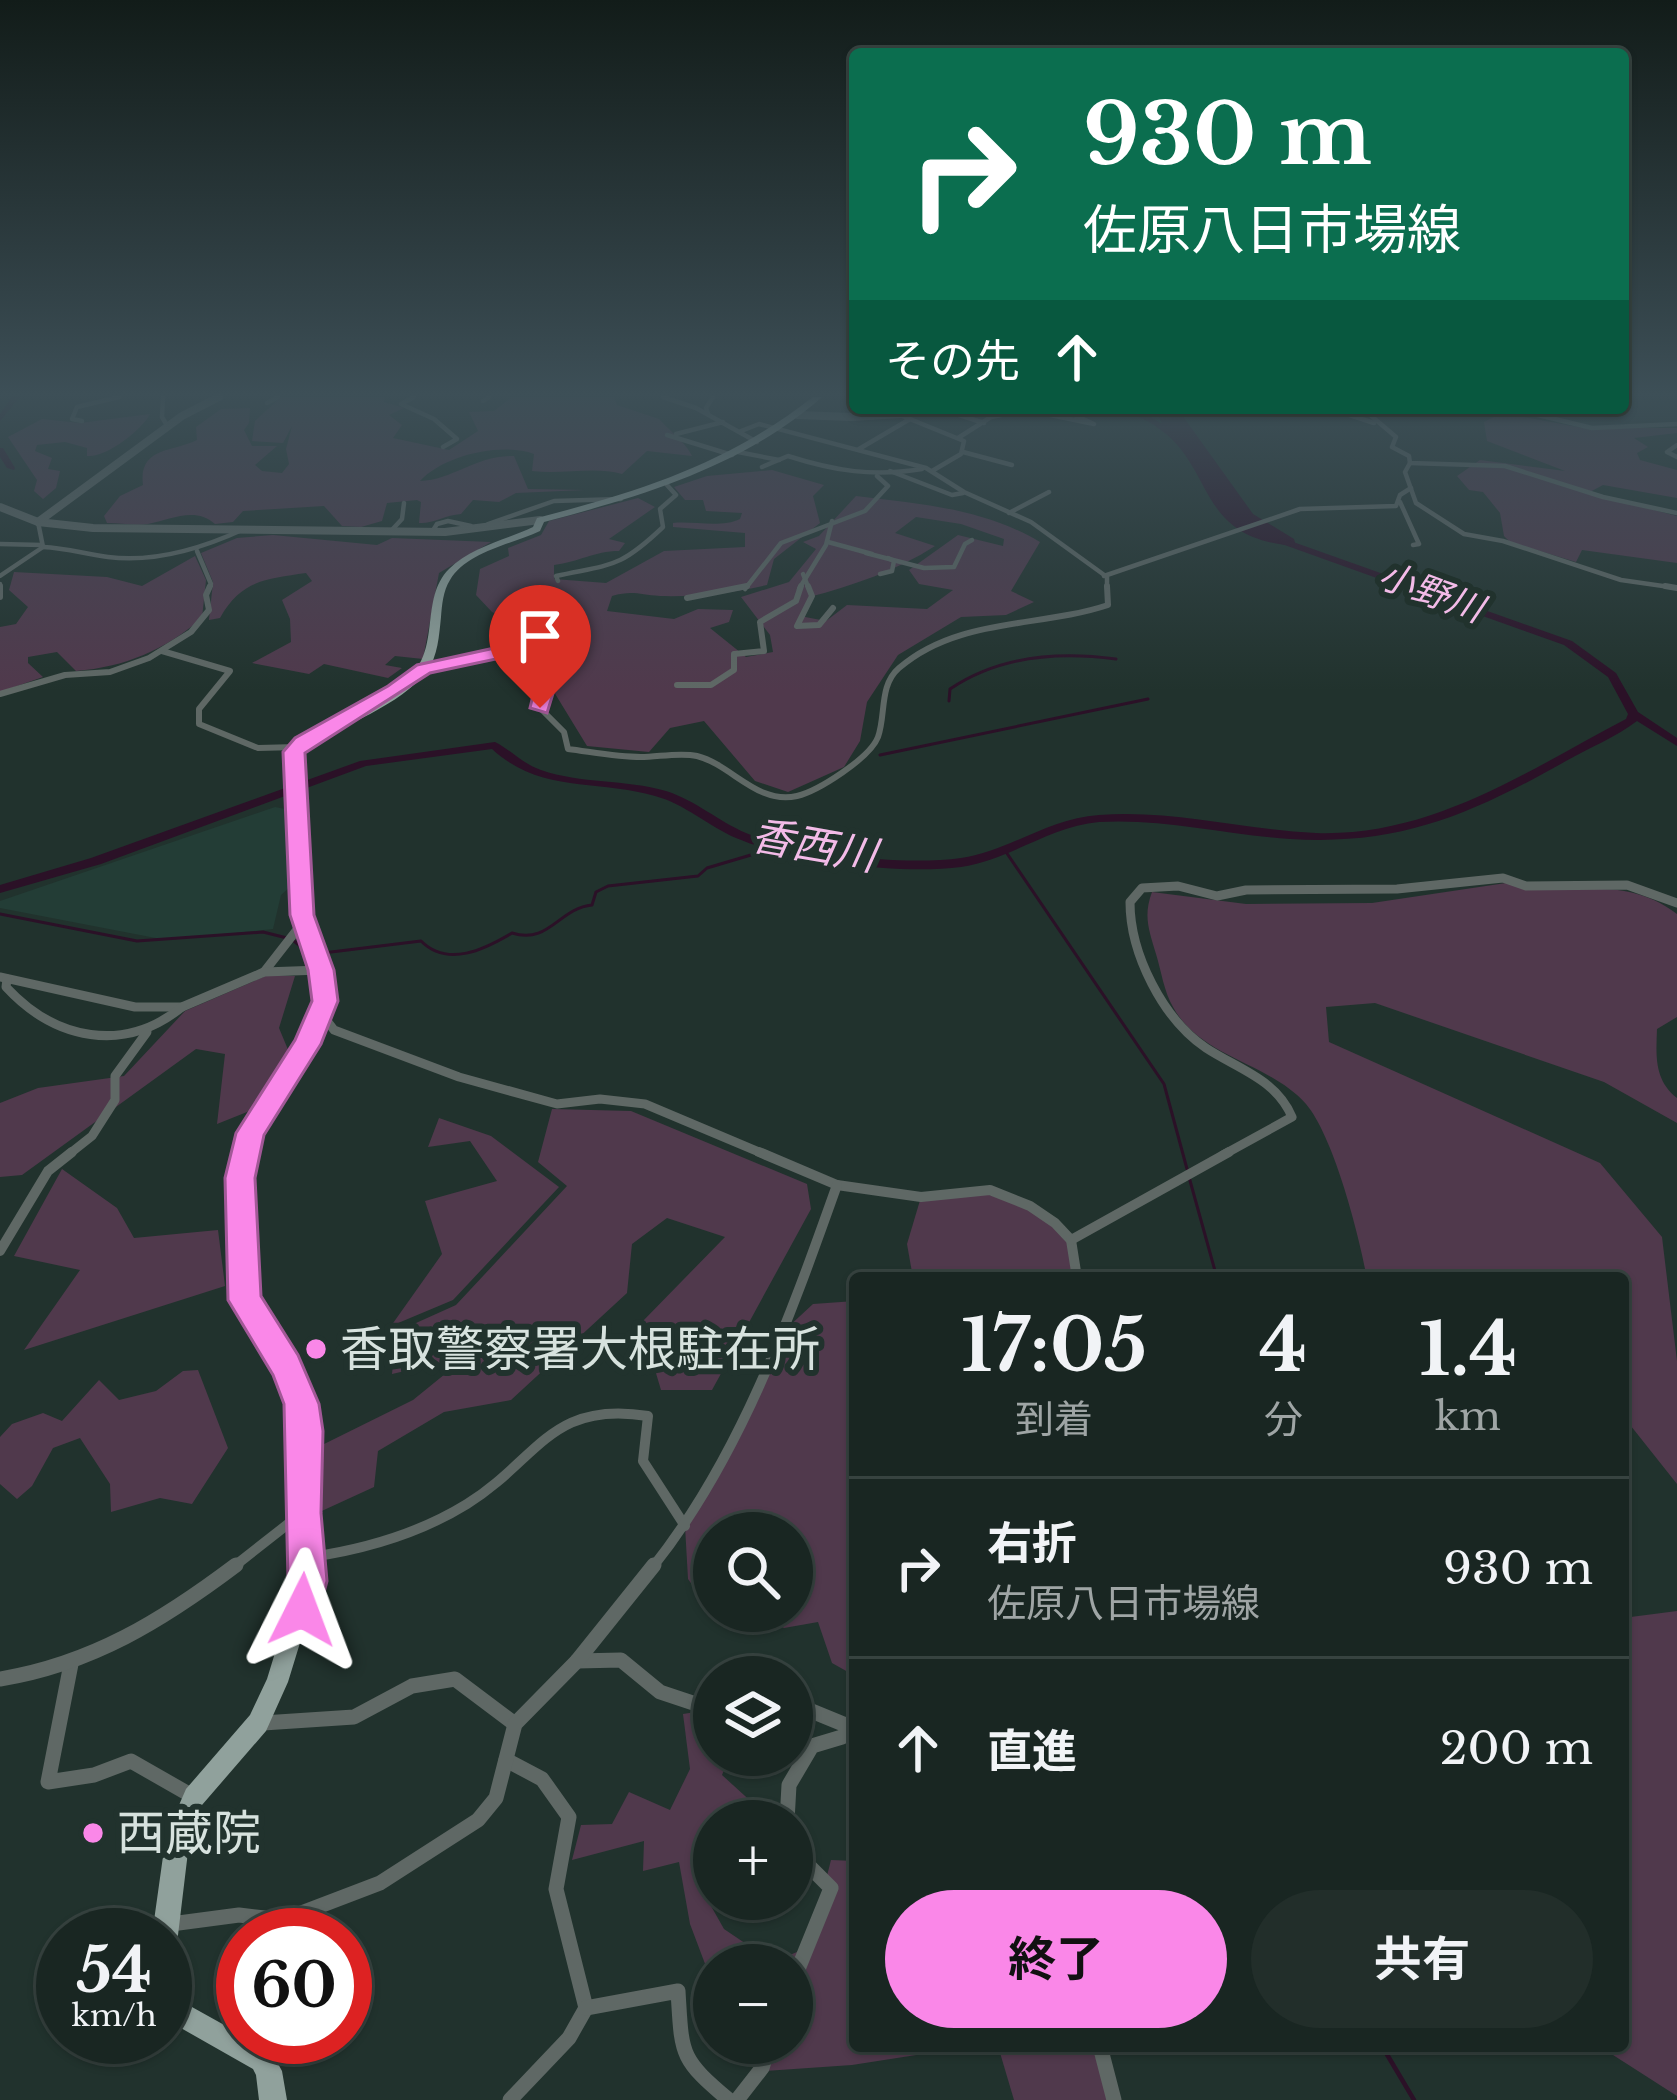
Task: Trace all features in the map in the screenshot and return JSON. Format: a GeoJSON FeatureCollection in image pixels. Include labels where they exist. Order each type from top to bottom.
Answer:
{"type":"FeatureCollection","features":[{"type":"Feature","properties":{"kind":"main road"},"geometry":{"type":"LineString","coordinates":[[167,1908],[173,1855],[194,1797],[257,1723],[302,1610],[305,1431],[301,1404],[286,1366],[244,1300],[240,1178],[250,1133],[308,1044],[325,1001],[321,970],[303,922],[297,747],[424,669],[431,657],[442,587],[450,573],[470,559],[538,530],[540,520],[634,495]]}},
{"type":"Feature","properties":{"kind":"main road"},"geometry":{"type":"LineString","coordinates":[[192,2020],[262,2060],[269,2071],[272,2100]]}},
{"type":"Feature","properties":{"kind":"street"},"geometry":{"type":"LineString","coordinates":[[38,522],[75,495]]}},
{"type":"Feature","properties":{"kind":"street"},"geometry":{"type":"LineString","coordinates":[[558,581],[556,576],[605,569],[641,550],[663,527],[660,508],[676,495]]}},
{"type":"Feature","properties":{"kind":"street"},"geometry":{"type":"LineString","coordinates":[[687,598],[744,590],[777,547],[866,511],[881,495]]}},
{"type":"Feature","properties":{"kind":"street"},"geometry":{"type":"LineString","coordinates":[[424,669],[513,650],[545,687],[540,708],[565,732],[566,747],[636,758],[697,756],[769,796],[808,792],[852,766],[872,747],[896,670],[949,639],[989,626],[1104,608],[1110,597],[1105,576],[1069,547],[971,495]]}},
{"type":"Feature","properties":{"kind":"street"},"geometry":{"type":"LineString","coordinates":[[1009,512],[1042,495]]}},
{"type":"Feature","properties":{"kind":"street"},"geometry":{"type":"LineString","coordinates":[[1400,495],[1419,544],[1413,545]]}},
{"type":"Feature","properties":{"kind":"street"},"geometry":{"type":"LineString","coordinates":[[1415,495],[1422,508],[1464,534],[1503,541],[1621,580],[1677,588]]}},
{"type":"Feature","properties":{"kind":"street"},"geometry":{"type":"LineString","coordinates":[[1597,495],[1677,513]]}},
{"type":"Feature","properties":{"kind":"street"},"geometry":{"type":"LineString","coordinates":[[432,532],[441,522],[481,525],[554,501],[621,499]]}},
{"type":"Feature","properties":{"kind":"street"},"geometry":{"type":"LineString","coordinates":[[857,502],[866,511]]}},
{"type":"Feature","properties":{"kind":"street"},"geometry":{"type":"LineString","coordinates":[[1105,576],[1303,508],[1389,507],[1400,502]]}},
{"type":"Feature","properties":{"kind":"street"},"geometry":{"type":"LineString","coordinates":[[390,532],[402,519],[404,503]]}},
{"type":"Feature","properties":{"kind":"street"},"geometry":{"type":"LineString","coordinates":[[0,507],[38,522],[93,528],[432,532],[540,520]]}},
{"type":"Feature","properties":{"kind":"street"},"geometry":{"type":"LineString","coordinates":[[0,519],[13,514]]}},
{"type":"Feature","properties":{"kind":"street"},"geometry":{"type":"LineString","coordinates":[[677,685],[701,687],[719,682],[734,670],[734,655],[764,651],[760,622],[796,602],[803,574],[822,556],[832,521]]}},
{"type":"Feature","properties":{"kind":"street"},"geometry":{"type":"LineString","coordinates":[[38,522],[43,546]]}},
{"type":"Feature","properties":{"kind":"street"},"geometry":{"type":"LineString","coordinates":[[0,544],[79,548],[107,556],[197,551],[244,529]]}},
{"type":"Feature","properties":{"kind":"street"},"geometry":{"type":"LineString","coordinates":[[790,553],[804,537]]}},
{"type":"Feature","properties":{"kind":"street"},"geometry":{"type":"LineString","coordinates":[[866,553],[920,567],[954,567],[965,544],[972,540]]}},
{"type":"Feature","properties":{"kind":"street"},"geometry":{"type":"LineString","coordinates":[[828,542],[894,561],[892,571],[880,574]]}},
{"type":"Feature","properties":{"kind":"street"},"geometry":{"type":"LineString","coordinates":[[0,597],[0,580],[43,546]]}},
{"type":"Feature","properties":{"kind":"street"},"geometry":{"type":"LineString","coordinates":[[0,694],[65,675],[110,672],[162,651],[191,632],[208,610],[206,595],[211,584],[197,551]]}},
{"type":"Feature","properties":{"kind":"street"},"geometry":{"type":"LineString","coordinates":[[803,574],[812,596],[797,626],[819,625],[833,608]]}},
{"type":"Feature","properties":{"kind":"street"},"geometry":{"type":"LineString","coordinates":[[162,651],[230,671],[199,709],[199,724],[258,748],[297,747]]}},
{"type":"Feature","properties":{"kind":"street"},"geometry":{"type":"LineString","coordinates":[[1071,1240],[1292,1117],[1278,1091],[1199,1043],[1165,1006],[1130,912],[1130,902],[1142,889],[1178,886],[1217,896],[1246,890],[1397,889],[1503,878],[1560,888],[1627,886],[1677,903]]}},
{"type":"Feature","properties":{"kind":"street"},"geometry":{"type":"LineString","coordinates":[[264,972],[303,922]]}},
{"type":"Feature","properties":{"kind":"street"},"geometry":{"type":"LineString","coordinates":[[182,1007],[164,1027],[147,1032],[113,1038],[79,1035],[26,1009],[4,978],[135,1007],[182,1007],[264,972],[321,970]]}},
{"type":"Feature","properties":{"kind":"street"},"geometry":{"type":"LineString","coordinates":[[321,1013],[334,1030],[459,1077],[557,1104],[600,1099],[645,1104],[837,1185],[921,1197],[990,1190],[1030,1205],[1071,1240],[1076,1272]]}},
{"type":"Feature","properties":{"kind":"street"},"geometry":{"type":"LineString","coordinates":[[0,1251],[48,1171],[92,1136],[116,1100],[116,1076],[147,1032]]}},
{"type":"Feature","properties":{"kind":"street"},"geometry":{"type":"LineString","coordinates":[[192,1925],[239,1915],[283,1920],[380,1883],[478,1820],[496,1798],[514,1724],[577,1661],[685,1526],[786,1329],[837,1185]]}},
{"type":"Feature","properties":{"kind":"street"},"geometry":{"type":"LineString","coordinates":[[0,1228],[17,1228]]}},
{"type":"Feature","properties":{"kind":"street"},"geometry":{"type":"LineString","coordinates":[[306,1557],[344,1553],[427,1524],[470,1502],[541,1441],[588,1410],[616,1407],[648,1415],[643,1461],[685,1526]]}},
{"type":"Feature","properties":{"kind":"street"},"geometry":{"type":"LineString","coordinates":[[0,1679],[71,1664],[134,1635],[302,1513]]}},
{"type":"Feature","properties":{"kind":"street"},"geometry":{"type":"LineString","coordinates":[[577,1661],[621,1660],[660,1693],[693,1704]]}},
{"type":"Feature","properties":{"kind":"street"},"geometry":{"type":"LineString","coordinates":[[71,1664],[48,1782],[94,1775],[131,1761],[194,1797]]}},
{"type":"Feature","properties":{"kind":"street"},"geometry":{"type":"LineString","coordinates":[[257,1723],[353,1717],[412,1686],[455,1679],[514,1724]]}},
{"type":"Feature","properties":{"kind":"street"},"geometry":{"type":"LineString","coordinates":[[813,1712],[849,1726]]}},
{"type":"Feature","properties":{"kind":"street"},"geometry":{"type":"LineString","coordinates":[[789,1800],[789,1785],[812,1746],[849,1732]]}},
{"type":"Feature","properties":{"kind":"street"},"geometry":{"type":"LineString","coordinates":[[506,1760],[542,1779],[569,1817],[556,1888],[586,2008],[569,2038],[509,2100]]}},
{"type":"Feature","properties":{"kind":"street"},"geometry":{"type":"LineString","coordinates":[[808,1944],[831,1888],[813,1870]]}},
{"type":"Feature","properties":{"kind":"street"},"geometry":{"type":"LineString","coordinates":[[586,2008],[678,1991],[682,2044],[689,2067],[733,2100],[763,2064]]}},
{"type":"Feature","properties":{"kind":"street"},"geometry":{"type":"LineString","coordinates":[[1102,2052],[1114,2100]]}},
{"type":"Feature","properties":{"kind":"shaded area"},"geometry":{"type":"Polygon","coordinates":[[[512,495],[499,502],[473,500],[461,514],[424,523],[419,523],[421,502],[387,503],[382,521],[361,527],[342,526],[324,506],[243,511],[233,522],[215,524],[191,515],[143,525],[107,523],[104,516],[120,496],[512,495]]]}},
{"type":"Feature","properties":{"kind":"shaded area"},"geometry":{"type":"Polygon","coordinates":[[[681,495],[814,495],[820,523],[774,559],[767,585],[700,595],[619,594],[612,596],[607,611],[674,619],[698,609],[733,610],[729,622],[710,628],[746,657],[773,652],[770,635],[741,597],[789,582],[816,549],[803,542],[819,536],[856,496],[974,515],[1040,542],[1011,591],[1034,602],[1006,615],[961,617],[898,655],[867,702],[860,741],[844,767],[788,792],[755,781],[704,721],[670,728],[649,752],[587,746],[554,692],[565,667],[539,635],[492,612],[476,595],[480,569],[509,556],[508,548],[541,535],[549,521],[638,498],[655,507],[609,539],[625,543],[619,551],[554,565],[554,579],[606,583],[664,551],[745,547],[745,533],[673,527],[673,523],[733,522],[742,513],[706,511],[703,500],[685,500],[681,495]],[[916,517],[895,533],[935,546],[874,576],[809,597],[800,616],[826,621],[847,605],[927,609],[953,590],[919,584],[909,570],[958,535],[1003,546],[1004,539],[961,524],[916,517]]]}},
{"type":"Feature","properties":{"kind":"shaded area"},"geometry":{"type":"Polygon","coordinates":[[[1239,495],[1253,514],[1294,539],[1296,546],[1239,530],[1210,498],[1239,495]]]}},
{"type":"Feature","properties":{"kind":"shaded area"},"geometry":{"type":"Polygon","coordinates":[[[1485,495],[1596,495],[1677,516],[1677,563],[1582,550],[1576,562],[1510,542],[1504,536],[1500,513],[1485,495]]]}},
{"type":"Feature","properties":{"kind":"shaded area"},"geometry":{"type":"Polygon","coordinates":[[[273,535],[377,545],[392,538],[491,542],[439,573],[423,659],[395,656],[385,665],[402,668],[388,678],[324,664],[309,674],[252,663],[291,642],[290,619],[282,600],[312,581],[306,573],[256,584],[237,596],[220,618],[209,620],[213,582],[201,553],[237,538],[273,535]]]}},
{"type":"Feature","properties":{"kind":"shaded area"},"geometry":{"type":"Polygon","coordinates":[[[195,556],[206,580],[202,618],[188,629],[144,655],[94,669],[76,671],[57,652],[28,657],[43,677],[0,692],[0,627],[16,624],[28,607],[9,590],[14,572],[107,577],[142,586],[195,556]]]}},
{"type":"Feature","properties":{"kind":"shaded area"},"geometry":{"type":"Polygon","coordinates":[[[275,807],[285,809],[290,887],[281,895],[273,929],[166,940],[0,908],[0,901],[275,807]]]}},
{"type":"Feature","properties":{"kind":"shaded area"},"geometry":{"type":"Polygon","coordinates":[[[1506,883],[1635,893],[1677,914],[1677,1017],[1657,1029],[1656,1049],[1660,1075],[1677,1098],[1677,1123],[1604,1082],[1375,1003],[1326,1007],[1329,1042],[1600,1163],[1662,1237],[1677,1361],[1677,1484],[1629,1424],[1629,1272],[1366,1272],[1344,1187],[1316,1119],[1291,1090],[1200,1038],[1185,1024],[1167,995],[1148,923],[1152,892],[1246,904],[1372,903],[1506,883]]]}},
{"type":"Feature","properties":{"kind":"shaded area"},"geometry":{"type":"Polygon","coordinates":[[[268,975],[295,976],[279,1028],[289,1052],[252,1110],[217,1124],[225,1054],[196,1049],[22,1175],[0,1177],[0,1103],[38,1088],[124,1076],[185,1011],[268,975]]]}},
{"type":"Feature","properties":{"kind":"shaded area"},"geometry":{"type":"Polygon","coordinates":[[[552,1109],[631,1111],[807,1184],[811,1209],[712,1390],[661,1390],[641,1323],[725,1237],[667,1218],[632,1244],[627,1293],[511,1400],[444,1412],[378,1451],[374,1487],[313,1515],[314,1449],[413,1400],[466,1357],[392,1374],[396,1332],[456,1305],[567,1186],[538,1162],[552,1109]]]}},
{"type":"Feature","properties":{"kind":"shaded area"},"geometry":{"type":"Polygon","coordinates":[[[439,1118],[491,1136],[559,1187],[453,1300],[391,1326],[442,1254],[425,1201],[497,1181],[470,1141],[428,1147],[439,1118]]]}},
{"type":"Feature","properties":{"kind":"shaded area"},"geometry":{"type":"Polygon","coordinates":[[[62,1169],[117,1208],[134,1238],[218,1230],[225,1286],[24,1350],[80,1270],[14,1256],[62,1169]]]}},
{"type":"Feature","properties":{"kind":"shaded area"},"geometry":{"type":"Polygon","coordinates":[[[967,1189],[1030,1206],[1071,1240],[1076,1272],[912,1272],[907,1244],[921,1197],[967,1189]]]}},
{"type":"Feature","properties":{"kind":"shaded area"},"geometry":{"type":"Polygon","coordinates":[[[849,1301],[849,1716],[848,1672],[832,1663],[818,1622],[813,1623],[813,1512],[693,1512],[693,1586],[688,1579],[685,1526],[786,1329],[813,1304],[849,1301]]]}},
{"type":"Feature","properties":{"kind":"shaded area"},"geometry":{"type":"Polygon","coordinates":[[[198,1370],[228,1448],[192,1504],[160,1498],[111,1512],[110,1484],[80,1438],[53,1448],[32,1486],[17,1499],[0,1484],[0,1437],[12,1424],[43,1413],[62,1421],[99,1380],[119,1400],[156,1391],[183,1371],[198,1370]]]}},
{"type":"Feature","properties":{"kind":"shaded area"},"geometry":{"type":"Polygon","coordinates":[[[1677,1611],[1677,2096],[1608,2052],[1629,2052],[1629,1617],[1677,1611]]]}},
{"type":"Feature","properties":{"kind":"shaded area"},"geometry":{"type":"Polygon","coordinates":[[[693,1712],[693,1776],[723,1776],[749,1800],[693,1800],[693,1920],[719,1920],[746,1944],[698,1944],[679,1862],[643,1871],[644,1841],[572,1860],[581,1825],[612,1824],[629,1792],[670,1810],[690,1769],[683,1714],[693,1712]]]}},
{"type":"Feature","properties":{"kind":"shaded area"},"geometry":{"type":"Polygon","coordinates":[[[831,1860],[849,1861],[849,2052],[935,2052],[852,2065],[765,2071],[767,2064],[813,2064],[810,1944],[831,1860]]]}},
{"type":"Feature","properties":{"kind":"shaded area"},"geometry":{"type":"Polygon","coordinates":[[[1000,2052],[1102,2052],[1114,2100],[1014,2100],[1000,2052]]]}},
{"type":"Feature","properties":{"kind":"waterway","name":"小野川"},"geometry":{"type":"LineString","coordinates":[[1282,541],[1568,643],[1612,675],[1634,714]]}},
{"type":"Feature","properties":{"kind":"waterway"},"geometry":{"type":"LineString","coordinates":[[949,701],[950,689],[1009,663],[1051,656],[1116,659]]}},
{"type":"Feature","properties":{"kind":"waterway"},"geometry":{"type":"LineString","coordinates":[[880,755],[1148,699]]}},
{"type":"Feature","properties":{"kind":"waterway","name":"香西川"},"geometry":{"type":"LineString","coordinates":[[0,889],[96,861],[364,763],[495,745],[512,760],[551,777],[663,794],[763,843],[849,859],[958,863],[995,854],[1066,825],[1104,818],[1285,835],[1357,836],[1424,823],[1485,799],[1631,721],[1634,714]]}},
{"type":"Feature","properties":{"kind":"waterway","name":"小野川"},"geometry":{"type":"LineString","coordinates":[[1634,714],[1677,743]]}},
{"type":"Feature","properties":{"kind":"waterway"},"geometry":{"type":"LineString","coordinates":[[323,953],[421,941],[443,953],[467,953],[512,933],[545,930],[571,912],[592,905],[596,892],[608,886],[698,876],[707,868],[778,847]]}},
{"type":"Feature","properties":{"kind":"waterway"},"geometry":{"type":"LineString","coordinates":[[1004,849],[1164,1084],[1187,1169]]}},
{"type":"Feature","properties":{"kind":"waterway"},"geometry":{"type":"LineString","coordinates":[[0,914],[137,941],[263,932],[287,938]]}},
{"type":"Feature","properties":{"kind":"waterway"},"geometry":{"type":"LineString","coordinates":[[294,941],[310,954]]}},
{"type":"Feature","properties":{"kind":"waterway"},"geometry":{"type":"LineString","coordinates":[[1189,1177],[1215,1272]]}},
{"type":"Feature","properties":{"kind":"waterway"},"geometry":{"type":"LineString","coordinates":[[1386,2052],[1414,2100]]}},
{"type":"Feature","properties":{"kind":"place","name":"香取警察署大根駐在所"},"geometry":{"type":"Point","coordinates":[316,1349]}},
{"type":"Feature","properties":{"kind":"place","name":"西蔵院"},"geometry":{"type":"Point","coordinates":[93,1833]}},
{"type":"Feature","properties":{"kind":"route"},"geometry":{"type":"LineString","coordinates":[[302,1610],[308,1581],[302,1513],[305,1431],[301,1404],[286,1366],[244,1300],[240,1178],[250,1133],[308,1044],[325,1001],[321,970],[302,915],[294,752],[302,742],[395,691],[424,669],[470,657],[513,650],[521,654],[545,687],[540,708]]}}]}
